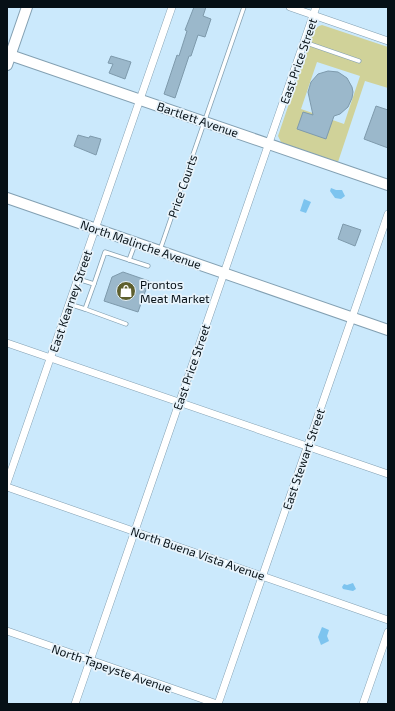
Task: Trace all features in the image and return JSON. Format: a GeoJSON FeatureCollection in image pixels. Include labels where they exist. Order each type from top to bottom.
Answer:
{"type":"FeatureCollection","features":[{"type":"Feature","properties":{"kind":"main road"},"geometry":{"type":"LineString","coordinates":[[7,65],[9,54],[27,7]]}},
{"type":"Feature","properties":{"kind":"main road","name":"Bartlett Avenue"},"geometry":{"type":"LineString","coordinates":[[9,54],[388,185]]}},
{"type":"Feature","properties":{"kind":"main road","name":"North Malinche Avenue"},"geometry":{"type":"LineString","coordinates":[[7,198],[388,330]]}},
{"type":"Feature","properties":{"kind":"street","name":"East Kearney Street"},"geometry":{"type":"LineString","coordinates":[[7,482],[172,7]]}},
{"type":"Feature","properties":{"kind":"street"},"geometry":{"type":"LineString","coordinates":[[290,7],[388,41]]}},
{"type":"Feature","properties":{"kind":"street","name":"East Price Street"},"geometry":{"type":"LineString","coordinates":[[75,704],[316,7]]}},
{"type":"Feature","properties":{"kind":"street","name":"East Stewart Street"},"geometry":{"type":"LineString","coordinates":[[218,704],[388,214]]}},
{"type":"Feature","properties":{"kind":"street"},"geometry":{"type":"LineString","coordinates":[[7,343],[388,474]]}},
{"type":"Feature","properties":{"kind":"street","name":"North Buena Vista Avenue"},"geometry":{"type":"LineString","coordinates":[[7,487],[388,620]]}},
{"type":"Feature","properties":{"kind":"street","name":"North Tapeyste Avenue"},"geometry":{"type":"LineString","coordinates":[[7,632],[218,704]]}},
{"type":"Feature","properties":{"kind":"street"},"geometry":{"type":"LineString","coordinates":[[363,704],[388,632]]}},
{"type":"Feature","properties":{"kind":"lane","name":"Price Courts"},"geometry":{"type":"LineString","coordinates":[[160,251],[244,7]]}},
{"type":"Feature","properties":{"kind":"lane"},"geometry":{"type":"LineString","coordinates":[[304,42],[359,61]]}},
{"type":"Feature","properties":{"kind":"lane"},"geometry":{"type":"LineString","coordinates":[[129,260],[136,242]]}},
{"type":"Feature","properties":{"kind":"lane"},"geometry":{"type":"LineString","coordinates":[[85,309],[105,252],[148,266]]}},
{"type":"Feature","properties":{"kind":"lane"},"geometry":{"type":"LineString","coordinates":[[78,279],[94,284]]}},
{"type":"Feature","properties":{"kind":"lane"},"geometry":{"type":"LineString","coordinates":[[69,304],[126,324]]}},
{"type":"Feature","properties":{"kind":"green space"},"geometry":{"type":"Polygon","coordinates":[[[322,25],[388,47],[388,88],[365,81],[338,162],[285,144],[281,142],[278,136],[314,30],[322,25]],[[317,62],[301,109],[344,124],[360,76],[317,62]]]}},
{"type":"Feature","properties":{"kind":"water"},"geometry":{"type":"Polygon","coordinates":[[[331,188],[342,190],[345,196],[341,199],[335,198],[330,191],[331,188]]]}},
{"type":"Feature","properties":{"kind":"water"},"geometry":{"type":"Polygon","coordinates":[[[304,199],[311,202],[306,213],[300,211],[304,199]]]}},
{"type":"Feature","properties":{"kind":"water"},"geometry":{"type":"Polygon","coordinates":[[[353,583],[356,589],[353,591],[343,589],[342,587],[344,584],[347,585],[353,583]]]}},
{"type":"Feature","properties":{"kind":"water"},"geometry":{"type":"Polygon","coordinates":[[[322,627],[329,630],[327,636],[329,641],[321,645],[318,637],[322,627]]]}},
{"type":"Feature","properties":{"kind":"building"},"geometry":{"type":"Polygon","coordinates":[[[194,7],[206,7],[203,16],[211,19],[205,37],[198,35],[191,56],[189,56],[175,98],[164,94],[177,55],[179,56],[187,31],[185,30],[194,7]]]}},
{"type":"Feature","properties":{"kind":"building"},"geometry":{"type":"Polygon","coordinates":[[[111,56],[131,62],[125,79],[109,73],[113,64],[108,63],[111,56]]]}},
{"type":"Feature","properties":{"kind":"building"},"geometry":{"type":"Polygon","coordinates":[[[328,71],[338,72],[347,78],[353,92],[348,107],[340,114],[334,116],[326,139],[297,129],[303,112],[313,115],[308,92],[311,82],[318,74],[328,71]]]}},
{"type":"Feature","properties":{"kind":"building"},"geometry":{"type":"Polygon","coordinates":[[[376,106],[388,110],[388,148],[364,139],[376,106]]]}},
{"type":"Feature","properties":{"kind":"building"},"geometry":{"type":"Polygon","coordinates":[[[78,135],[101,139],[96,155],[74,146],[78,135]]]}},
{"type":"Feature","properties":{"kind":"building"},"geometry":{"type":"Polygon","coordinates":[[[343,224],[361,230],[355,246],[338,239],[343,224]]]}},
{"type":"Feature","properties":{"kind":"building","name":"Prontos Meat Market"},"geometry":{"type":"Polygon","coordinates":[[[123,272],[149,281],[138,312],[104,301],[112,277],[123,272]]]}},
{"type":"Feature","properties":{"kind":"place","name":"Prontos Meat Market"},"geometry":{"type":"Point","coordinates":[126,291]}}]}
